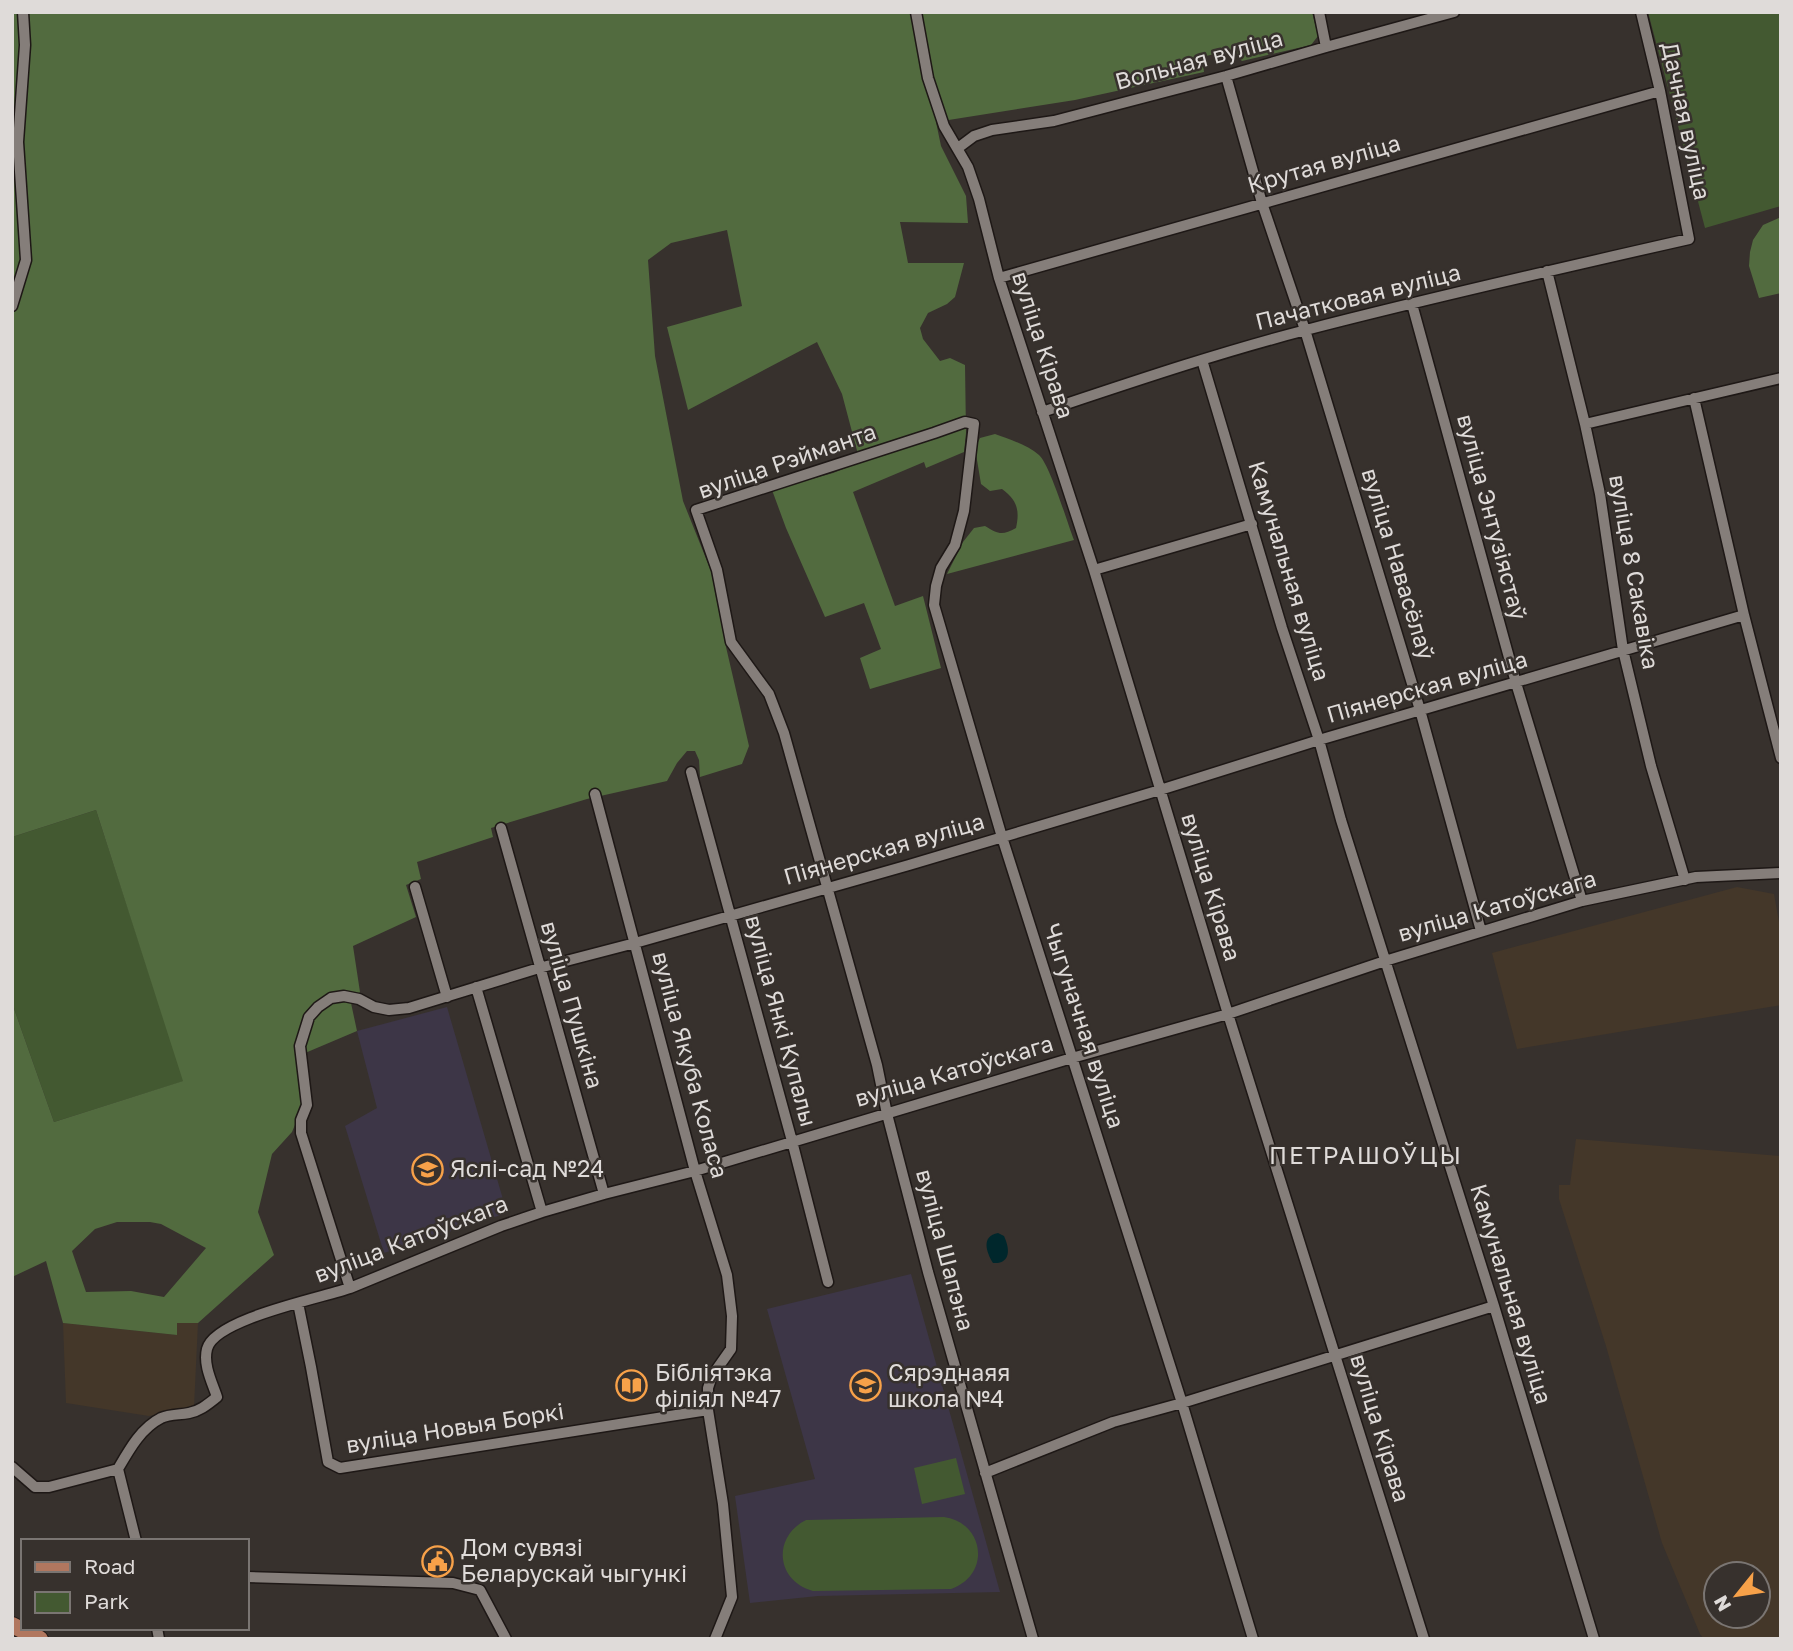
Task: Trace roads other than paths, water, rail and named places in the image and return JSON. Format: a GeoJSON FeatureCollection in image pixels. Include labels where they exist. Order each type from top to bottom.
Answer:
{"type":"FeatureCollection","features":[{"type":"Feature","properties":{"kind":"main road"},"geometry":{"type":"LineString","coordinates":[[22,1630],[40,1639]]}},
{"type":"Feature","properties":{"kind":"street"},"geometry":{"type":"LineString","coordinates":[[12,306],[26,260],[18,142],[25,45],[23,12]]}},
{"type":"Feature","properties":{"kind":"street","name":"вуліца Кірава"},"geometry":{"type":"LineString","coordinates":[[916,12],[928,78],[944,126],[968,167],[979,199],[999,278],[1094,570],[1228,1014],[1424,1639]]}},
{"type":"Feature","properties":{"kind":"street"},"geometry":{"type":"LineString","coordinates":[[1319,12],[1326,47]]}},
{"type":"Feature","properties":{"kind":"street","name":"Вольная вуліца"},"geometry":{"type":"LineString","coordinates":[[958,148],[974,136],[992,130],[1054,121],[1454,12]]}},
{"type":"Feature","properties":{"kind":"street","name":"Дачная вуліца"},"geometry":{"type":"LineString","coordinates":[[1641,12],[1660,91],[1689,239]]}},
{"type":"Feature","properties":{"kind":"street","name":"вуліца Навасёлаў"},"geometry":{"type":"LineString","coordinates":[[1226,76],[1262,203],[1305,330],[1420,710],[1481,931]]}},
{"type":"Feature","properties":{"kind":"street","name":"Крутая вуліца"},"geometry":{"type":"LineString","coordinates":[[999,278],[1660,91]]}},
{"type":"Feature","properties":{"kind":"street","name":"Пачатковая вуліца"},"geometry":{"type":"LineString","coordinates":[[1042,412],[1305,330],[1689,239]]}},
{"type":"Feature","properties":{"kind":"street","name":"вуліца 8 Сакавіка"},"geometry":{"type":"LineString","coordinates":[[1547,271],[1600,494],[1623,650],[1651,766],[1685,880]]}},
{"type":"Feature","properties":{"kind":"street","name":"вуліца Энтузіястаў"},"geometry":{"type":"LineString","coordinates":[[1412,304],[1516,683],[1582,901]]}},
{"type":"Feature","properties":{"kind":"street","name":"Камунальная вуліца"},"geometry":{"type":"LineString","coordinates":[[1202,360],[1594,1639]]}},
{"type":"Feature","properties":{"kind":"street"},"geometry":{"type":"LineString","coordinates":[[1585,424],[1781,378]]}},
{"type":"Feature","properties":{"kind":"street"},"geometry":{"type":"LineString","coordinates":[[1694,398],[1744,615],[1781,758]]}},
{"type":"Feature","properties":{"kind":"street","name":"вуліца Рэйманта"},"geometry":{"type":"LineString","coordinates":[[887,1114],[877,1065],[785,733],[769,694],[731,642],[717,570],[696,510],[965,422],[974,424]]}},
{"type":"Feature","properties":{"kind":"street","name":"Чыгуначная вуліца"},"geometry":{"type":"LineString","coordinates":[[974,424],[964,511],[955,545],[941,568],[934,605],[1002,836],[1182,1403],[1253,1639]]}},
{"type":"Feature","properties":{"kind":"street"},"geometry":{"type":"LineString","coordinates":[[1094,570],[1252,524]]}},
{"type":"Feature","properties":{"kind":"street","name":"Піянерская вуліца"},"geometry":{"type":"LineString","coordinates":[[350,1288],[301,1133],[301,1120],[307,1105],[300,1046],[309,1017],[331,998],[344,996],[359,999],[374,1007],[389,1010],[409,1008],[539,968],[731,916],[1160,790],[1319,740],[1744,615]]}},
{"type":"Feature","properties":{"kind":"street","name":"вуліца Янкі Купалы"},"geometry":{"type":"LineString","coordinates":[[691,772],[828,1282]]}},
{"type":"Feature","properties":{"kind":"street","name":"вуліца Якуба Коласа"},"geometry":{"type":"LineString","coordinates":[[595,793],[695,1171],[727,1275],[732,1316],[731,1349],[712,1376],[708,1388],[708,1410]]}},
{"type":"Feature","properties":{"kind":"street","name":"вуліца Пушкіна"},"geometry":{"type":"LineString","coordinates":[[501,828],[604,1194]]}},
{"type":"Feature","properties":{"kind":"street","name":"вуліца Катоўскага"},"geometry":{"type":"LineString","coordinates":[[118,1469],[128,1451],[145,1431],[161,1419],[203,1408],[217,1397],[205,1360],[207,1346],[219,1334],[269,1310],[350,1288],[501,1226],[1228,1014],[1385,961],[1582,901],[1696,877],[1781,873]]}},
{"type":"Feature","properties":{"kind":"street"},"geometry":{"type":"LineString","coordinates":[[415,887],[447,997]]}},
{"type":"Feature","properties":{"kind":"street"},"geometry":{"type":"LineString","coordinates":[[477,987],[542,1212]]}},
{"type":"Feature","properties":{"kind":"street","name":"вуліца Шапэна"},"geometry":{"type":"LineString","coordinates":[[887,1114],[937,1305],[1033,1639]]}},
{"type":"Feature","properties":{"kind":"street","name":"вуліца Новыя Боркі"},"geometry":{"type":"LineString","coordinates":[[298,1303],[328,1462],[340,1468],[708,1410]]}},
{"type":"Feature","properties":{"kind":"street"},"geometry":{"type":"LineString","coordinates":[[985,1473],[1114,1422],[1494,1306]]}},
{"type":"Feature","properties":{"kind":"street"},"geometry":{"type":"LineString","coordinates":[[708,1410],[723,1504],[732,1597],[715,1639]]}},
{"type":"Feature","properties":{"kind":"street"},"geometry":{"type":"LineString","coordinates":[[12,1467],[35,1487],[49,1487],[118,1469],[136,1539]]}},
{"type":"Feature","properties":{"kind":"street"},"geometry":{"type":"LineString","coordinates":[[248,1577],[453,1583],[469,1586],[480,1590],[506,1639]]}},
{"type":"Feature","properties":{"kind":"water"},"geometry":{"type":"Polygon","coordinates":[[[998,1233],[1004,1236],[1007,1255],[1003,1261],[993,1263],[988,1254],[987,1241],[998,1233]]]}},
{"type":"Feature","properties":{"kind":"place","name":"Яслі-сад №24"},"geometry":{"type":"Point","coordinates":[427,1169]}},
{"type":"Feature","properties":{"kind":"place","name":"Бібліятэка філіял №47"},"geometry":{"type":"Point","coordinates":[632,1386]}},
{"type":"Feature","properties":{"kind":"place","name":"Сярэднаяя школа №4"},"geometry":{"type":"Point","coordinates":[865,1386]}},
{"type":"Feature","properties":{"kind":"place","name":"Дом сувязі Беларускай чыгункі"},"geometry":{"type":"Point","coordinates":[438,1561]}},
{"type":"Feature","properties":{"kind":"district","name":"ПЕТРАШОЎЦЫ"},"geometry":{"type":"Point","coordinates":[1366,1156]}}]}
